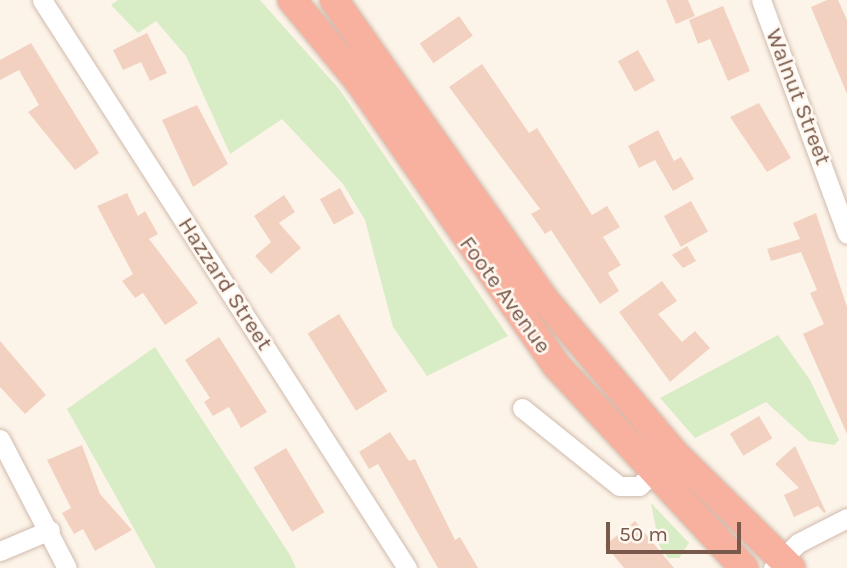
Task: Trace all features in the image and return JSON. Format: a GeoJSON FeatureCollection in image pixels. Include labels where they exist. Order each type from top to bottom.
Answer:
{"type":"FeatureCollection","features":[{"type":"Feature","properties":{"kind":"highway","name":"Foote Avenue"},"geometry":{"type":"LineString","coordinates":[[292,0],[358,80],[504,298],[652,475],[744,568]]}},
{"type":"Feature","properties":{"kind":"highway","name":"Foote Avenue"},"geometry":{"type":"LineString","coordinates":[[338,2],[544,299],[674,453],[781,565]]}},
{"type":"Feature","properties":{"kind":"street","name":"Hazzard Street"},"geometry":{"type":"LineString","coordinates":[[42,0],[407,568]]}},
{"type":"Feature","properties":{"kind":"street","name":"Walnut Street"},"geometry":{"type":"LineString","coordinates":[[761,0],[847,234]]}},
{"type":"Feature","properties":{"kind":"street"},"geometry":{"type":"LineString","coordinates":[[522,408],[619,486],[632,488],[652,475],[674,453]]}},
{"type":"Feature","properties":{"kind":"street"},"geometry":{"type":"LineString","coordinates":[[0,439],[50,530],[67,568]]}},
{"type":"Feature","properties":{"kind":"street"},"geometry":{"type":"LineString","coordinates":[[781,565],[847,518]]}},
{"type":"Feature","properties":{"kind":"street"},"geometry":{"type":"LineString","coordinates":[[0,551],[50,530]]}},
{"type":"Feature","properties":{"kind":"green space"},"geometry":{"type":"Polygon","coordinates":[[[118,0],[260,0],[339,89],[508,336],[427,376],[393,327],[365,220],[343,184],[282,119],[230,154],[186,56],[156,21],[138,33],[111,5],[118,0]]]}},
{"type":"Feature","properties":{"kind":"green space"},"geometry":{"type":"Polygon","coordinates":[[[778,335],[810,380],[839,440],[834,445],[809,441],[766,402],[695,438],[660,398],[778,335]]]}},
{"type":"Feature","properties":{"kind":"green space"},"geometry":{"type":"Polygon","coordinates":[[[155,347],[296,568],[156,568],[67,409],[155,347]]]}},
{"type":"Feature","properties":{"kind":"green space"},"geometry":{"type":"Polygon","coordinates":[[[651,503],[689,543],[679,558],[668,558],[659,545],[651,503]]]}},
{"type":"Feature","properties":{"kind":"building"},"geometry":{"type":"Polygon","coordinates":[[[666,0],[688,0],[695,16],[676,24],[666,0]]]}},
{"type":"Feature","properties":{"kind":"building"},"geometry":{"type":"Polygon","coordinates":[[[827,0],[838,0],[847,20],[847,94],[811,7],[827,0]]]}},
{"type":"Feature","properties":{"kind":"building"},"geometry":{"type":"Polygon","coordinates":[[[723,6],[750,71],[728,81],[710,39],[698,44],[689,20],[723,6]]]}},
{"type":"Feature","properties":{"kind":"building"},"geometry":{"type":"Polygon","coordinates":[[[459,16],[473,36],[433,63],[420,44],[459,16]]]}},
{"type":"Feature","properties":{"kind":"building"},"geometry":{"type":"Polygon","coordinates":[[[147,33],[167,73],[150,81],[141,62],[123,70],[113,50],[147,33]]]}},
{"type":"Feature","properties":{"kind":"building"},"geometry":{"type":"Polygon","coordinates":[[[31,43],[99,153],[75,170],[28,112],[39,105],[19,70],[0,80],[0,60],[31,43]]]}},
{"type":"Feature","properties":{"kind":"building"},"geometry":{"type":"Polygon","coordinates":[[[638,50],[655,81],[635,92],[618,61],[638,50]]]}},
{"type":"Feature","properties":{"kind":"building"},"geometry":{"type":"Polygon","coordinates":[[[482,64],[529,133],[537,128],[592,215],[607,206],[620,227],[603,237],[621,265],[608,273],[619,291],[600,304],[551,230],[545,234],[531,214],[540,209],[449,87],[482,64]]]}},
{"type":"Feature","properties":{"kind":"building"},"geometry":{"type":"Polygon","coordinates":[[[759,103],[791,158],[767,172],[730,117],[759,103]]]}},
{"type":"Feature","properties":{"kind":"building"},"geometry":{"type":"Polygon","coordinates":[[[197,105],[228,164],[193,187],[162,120],[197,105]]]}},
{"type":"Feature","properties":{"kind":"building"},"geometry":{"type":"Polygon","coordinates":[[[658,130],[674,161],[681,157],[694,179],[673,191],[655,160],[639,168],[628,146],[658,130]]]}},
{"type":"Feature","properties":{"kind":"building"},"geometry":{"type":"Polygon","coordinates":[[[340,188],[354,213],[334,225],[320,199],[340,188]]]}},
{"type":"Feature","properties":{"kind":"building"},"geometry":{"type":"Polygon","coordinates":[[[127,193],[138,216],[145,211],[158,234],[149,239],[198,303],[165,325],[143,293],[135,298],[122,281],[133,274],[97,206],[127,193]]]}},
{"type":"Feature","properties":{"kind":"building"},"geometry":{"type":"Polygon","coordinates":[[[284,195],[295,212],[279,223],[301,248],[271,274],[255,256],[271,242],[254,216],[284,195]]]}},
{"type":"Feature","properties":{"kind":"building"},"geometry":{"type":"Polygon","coordinates":[[[691,201],[708,232],[681,247],[664,216],[691,201]]]}},
{"type":"Feature","properties":{"kind":"building"},"geometry":{"type":"Polygon","coordinates":[[[816,213],[847,307],[847,434],[803,334],[824,324],[810,293],[817,290],[801,252],[771,261],[767,249],[800,239],[793,223],[816,213]]]}},
{"type":"Feature","properties":{"kind":"building"},"geometry":{"type":"Polygon","coordinates":[[[687,246],[696,261],[683,268],[672,255],[687,246]]]}},
{"type":"Feature","properties":{"kind":"building"},"geometry":{"type":"Polygon","coordinates":[[[662,281],[677,301],[658,314],[682,342],[695,331],[710,348],[670,382],[619,312],[662,281]]]}},
{"type":"Feature","properties":{"kind":"building"},"geometry":{"type":"Polygon","coordinates":[[[339,314],[387,391],[356,411],[308,334],[339,314]]]}},
{"type":"Feature","properties":{"kind":"building"},"geometry":{"type":"Polygon","coordinates":[[[219,337],[267,412],[241,428],[229,407],[213,416],[204,402],[210,398],[185,360],[219,337]]]}},
{"type":"Feature","properties":{"kind":"building"},"geometry":{"type":"Polygon","coordinates":[[[0,341],[46,395],[25,414],[0,387],[0,341]]]}},
{"type":"Feature","properties":{"kind":"building"},"geometry":{"type":"Polygon","coordinates":[[[759,416],[772,438],[743,456],[730,434],[759,416]]]}},
{"type":"Feature","properties":{"kind":"building"},"geometry":{"type":"Polygon","coordinates":[[[390,432],[409,461],[415,459],[455,540],[460,537],[478,568],[438,568],[378,464],[369,469],[359,452],[390,432]]]}},
{"type":"Feature","properties":{"kind":"building"},"geometry":{"type":"Polygon","coordinates":[[[82,445],[100,494],[132,530],[95,551],[83,529],[74,534],[62,513],[71,508],[47,460],[82,445]]]}},
{"type":"Feature","properties":{"kind":"building"},"geometry":{"type":"Polygon","coordinates":[[[795,446],[826,512],[824,513],[818,506],[794,517],[784,495],[799,488],[775,464],[795,446]]]}},
{"type":"Feature","properties":{"kind":"building"},"geometry":{"type":"Polygon","coordinates":[[[286,448],[325,512],[292,532],[253,468],[286,448]]]}},
{"type":"Feature","properties":{"kind":"building"},"geometry":{"type":"Polygon","coordinates":[[[635,521],[674,568],[624,568],[605,545],[635,521]]]}}]}
